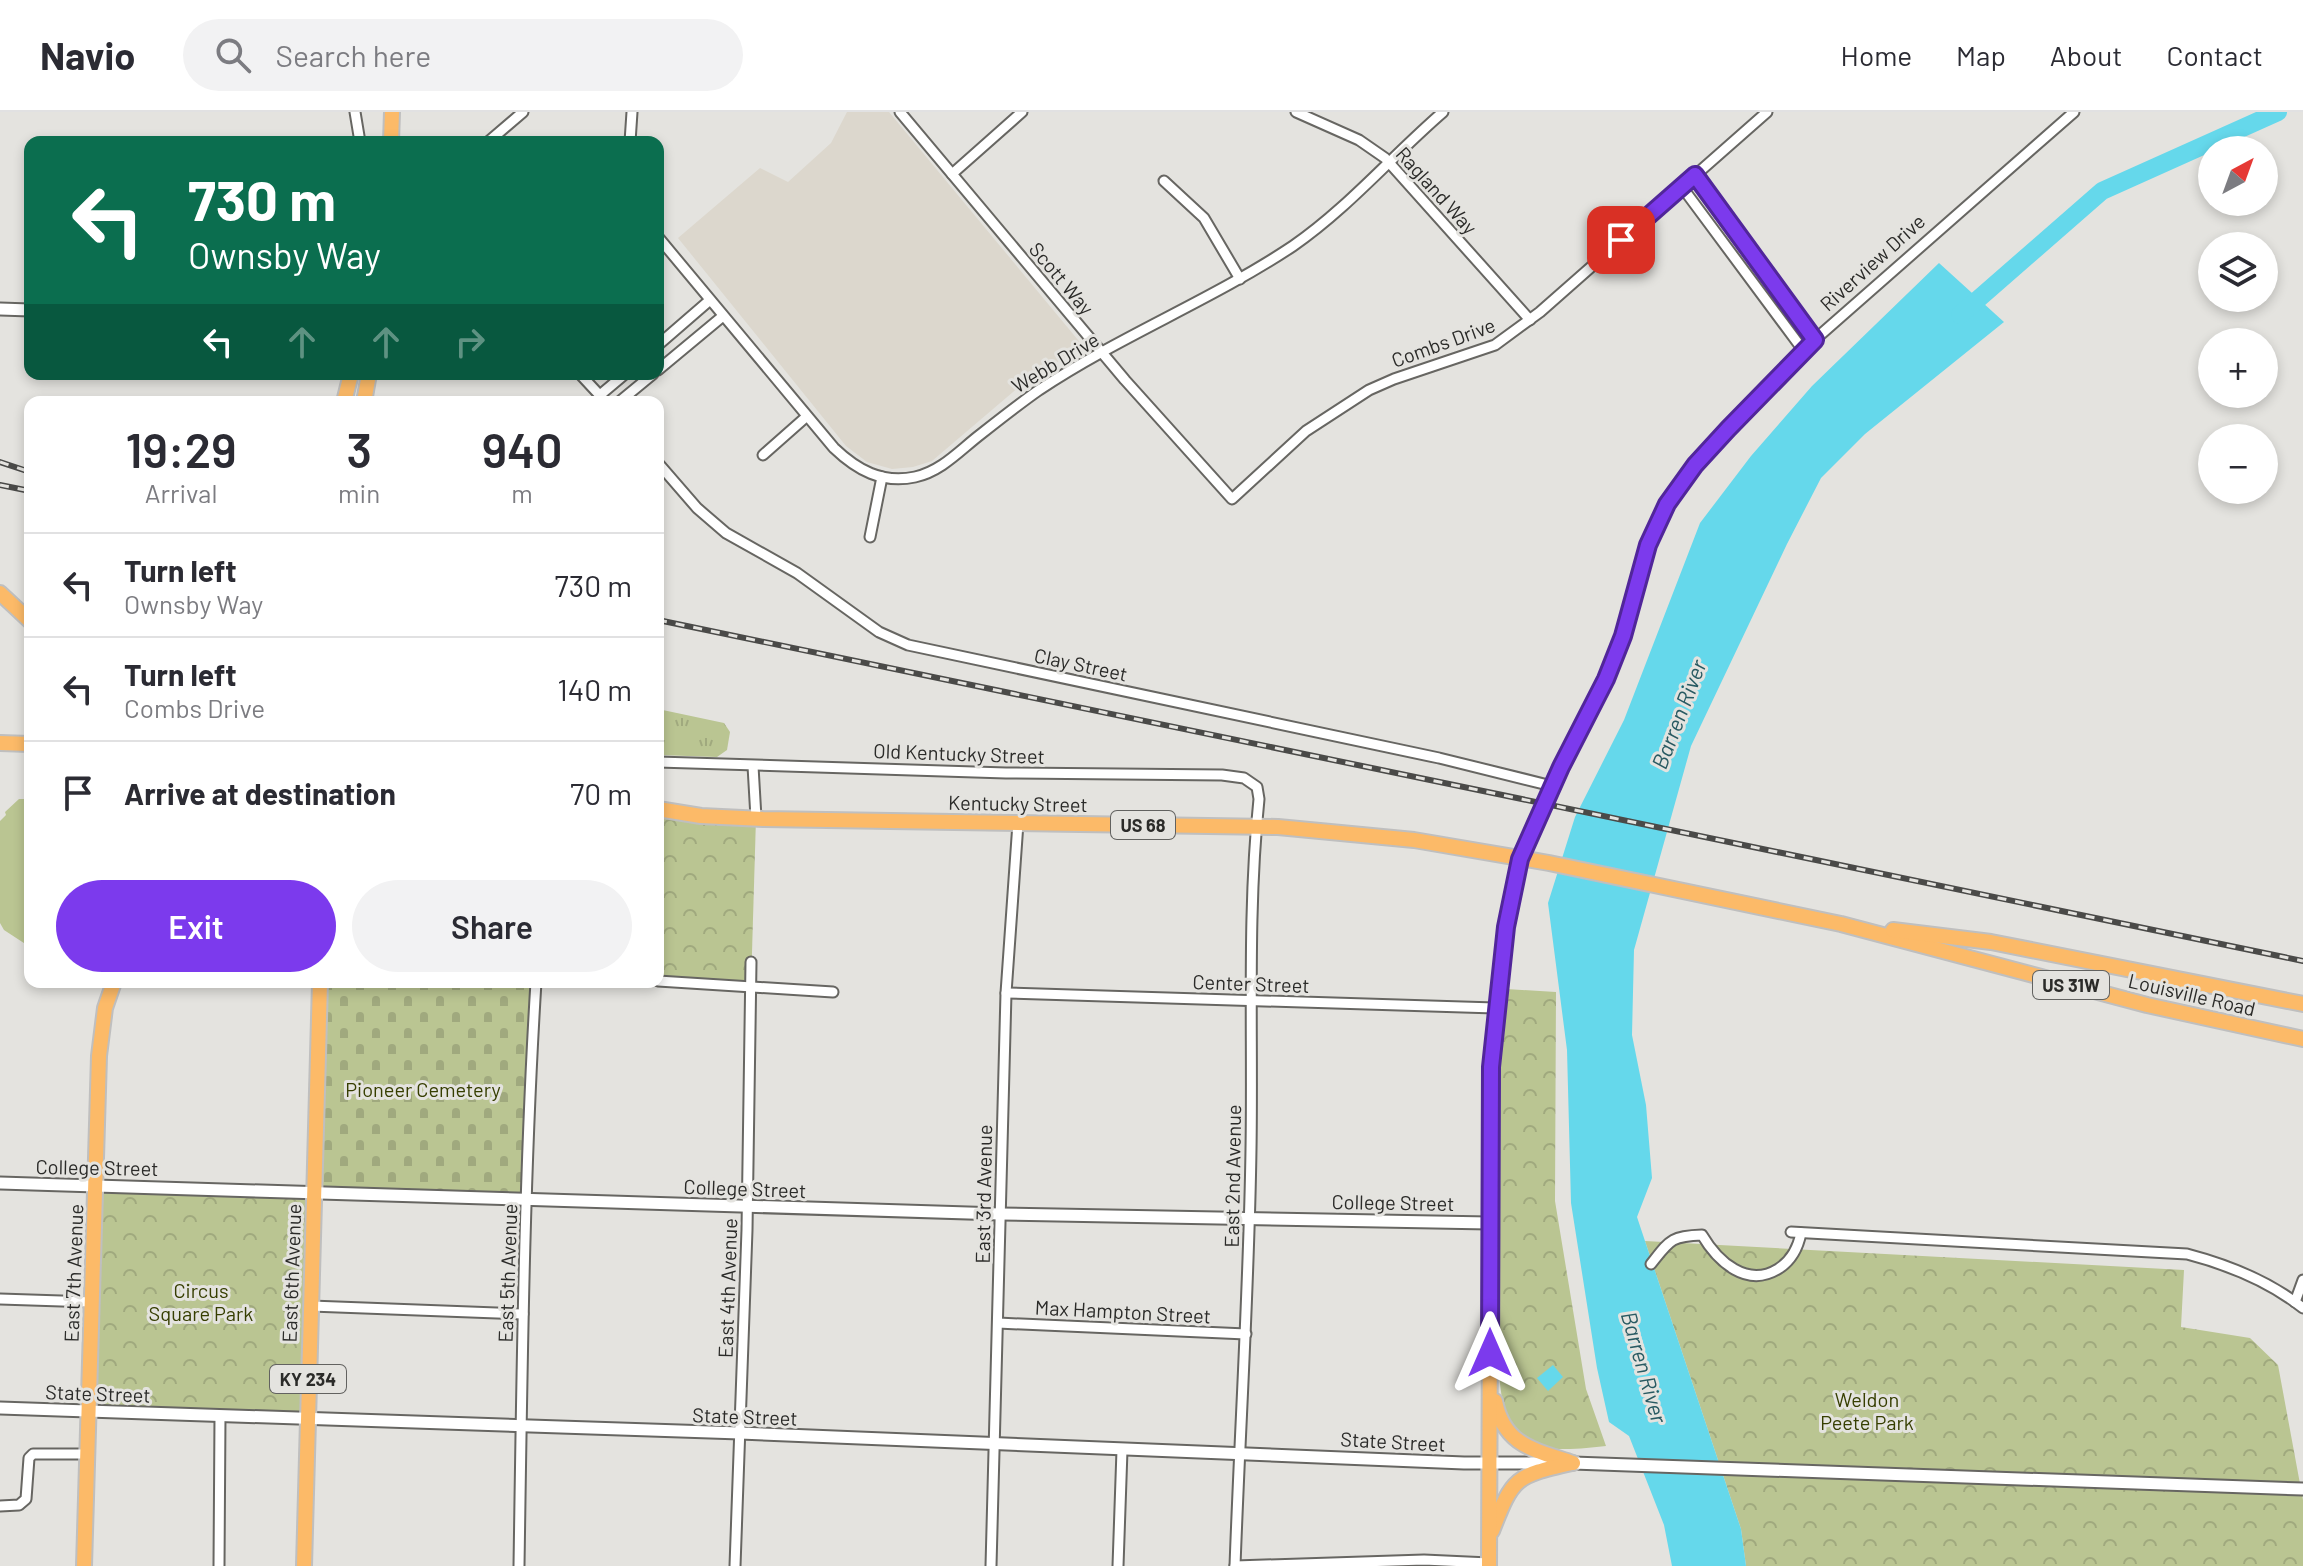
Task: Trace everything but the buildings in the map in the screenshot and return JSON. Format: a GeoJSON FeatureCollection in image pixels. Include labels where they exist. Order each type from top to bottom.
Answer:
{"type":"FeatureCollection","features":[{"type":"Feature","properties":{"kind":"main road"},"geometry":{"type":"LineString","coordinates":[[391,136],[392,112]]}},
{"type":"Feature","properties":{"kind":"main road"},"geometry":{"type":"LineString","coordinates":[[0,593],[24,615]]}},
{"type":"Feature","properties":{"kind":"main road"},"geometry":{"type":"LineString","coordinates":[[0,743],[24,744]]}},
{"type":"Feature","properties":{"kind":"main road","name":"Kentucky Street"},"geometry":{"type":"LineString","coordinates":[[664,810],[692,815],[756,818],[1256,827],[1389,836],[1520,859]]}},
{"type":"Feature","properties":{"kind":"main road","name":"Louisville Road"},"geometry":{"type":"LineString","coordinates":[[1520,859],[1841,924],[2147,1005],[2303,1039]]}},
{"type":"Feature","properties":{"kind":"main road","name":"Riverview Drive"},"geometry":{"type":"LineString","coordinates":[[1489,1564],[1489,1118],[1495,1008],[1506,927],[1520,859]]}},
{"type":"Feature","properties":{"kind":"main road","name":"Louisville Road"},"geometry":{"type":"LineString","coordinates":[[1841,924],[1991,942],[2303,1004]]}},
{"type":"Feature","properties":{"kind":"main road","name":"East 7th Avenue"},"geometry":{"type":"LineString","coordinates":[[84,1566],[101,1029],[112,988]]}},
{"type":"Feature","properties":{"kind":"main road","name":"East 6th Avenue"},"geometry":{"type":"LineString","coordinates":[[304,1566],[320,988]]}},
{"type":"Feature","properties":{"kind":"main road"},"geometry":{"type":"LineString","coordinates":[[1490,1376],[1502,1426],[1513,1437],[1525,1447],[1578,1464]]}},
{"type":"Feature","properties":{"kind":"main road"},"geometry":{"type":"LineString","coordinates":[[1489,1539],[1505,1497],[1521,1477],[1578,1464]]}},
{"type":"Feature","properties":{"kind":"street"},"geometry":{"type":"LineString","coordinates":[[355,112],[359,136]]}},
{"type":"Feature","properties":{"kind":"street"},"geometry":{"type":"LineString","coordinates":[[495,136],[523,112]]}},
{"type":"Feature","properties":{"kind":"street"},"geometry":{"type":"LineString","coordinates":[[630,136],[632,112]]}},
{"type":"Feature","properties":{"kind":"street","name":"Scott Way"},"geometry":{"type":"LineString","coordinates":[[900,112],[1102,354],[1232,499]]}},
{"type":"Feature","properties":{"kind":"street"},"geometry":{"type":"LineString","coordinates":[[952,174],[1022,112]]}},
{"type":"Feature","properties":{"kind":"street","name":"Ragland Way"},"geometry":{"type":"LineString","coordinates":[[1296,112],[1359,140],[1389,162],[1530,320]]}},
{"type":"Feature","properties":{"kind":"street","name":"Webb Drive"},"geometry":{"type":"LineString","coordinates":[[882,477],[907,478],[937,469],[1033,395],[1240,279],[1311,232],[1443,112]]}},
{"type":"Feature","properties":{"kind":"street","name":"Combs Drive"},"geometry":{"type":"LineString","coordinates":[[1232,499],[1306,431],[1369,390],[1495,345],[1530,320],[1767,112]]}},
{"type":"Feature","properties":{"kind":"street","name":"Riverview Drive"},"geometry":{"type":"LineString","coordinates":[[1520,859],[1615,658],[1648,545],[1667,504],[1695,465],[1803,350],[2074,112]]}},
{"type":"Feature","properties":{"kind":"street"},"geometry":{"type":"LineString","coordinates":[[1695,175],[1815,340]]}},
{"type":"Feature","properties":{"kind":"street"},"geometry":{"type":"LineString","coordinates":[[1164,181],[1204,218],[1240,279]]}},
{"type":"Feature","properties":{"kind":"street"},"geometry":{"type":"LineString","coordinates":[[1682,187],[1803,350]]}},
{"type":"Feature","properties":{"kind":"street"},"geometry":{"type":"LineString","coordinates":[[664,244],[806,417],[849,462],[865,472],[882,477],[870,537]]}},
{"type":"Feature","properties":{"kind":"street"},"geometry":{"type":"LineString","coordinates":[[664,340],[710,300]]}},
{"type":"Feature","properties":{"kind":"street"},"geometry":{"type":"LineString","coordinates":[[0,309],[24,310]]}},
{"type":"Feature","properties":{"kind":"street"},"geometry":{"type":"LineString","coordinates":[[664,365],[723,316]]}},
{"type":"Feature","properties":{"kind":"street"},"geometry":{"type":"LineString","coordinates":[[586,380],[601,396]]}},
{"type":"Feature","properties":{"kind":"street"},"geometry":{"type":"LineString","coordinates":[[605,396],[620,380]]}},
{"type":"Feature","properties":{"kind":"street"},"geometry":{"type":"LineString","coordinates":[[626,396],[646,380]]}},
{"type":"Feature","properties":{"kind":"street"},"geometry":{"type":"LineString","coordinates":[[763,455],[806,417]]}},
{"type":"Feature","properties":{"kind":"street","name":"Clay Street"},"geometry":{"type":"LineString","coordinates":[[664,470],[697,508],[726,533],[797,573],[879,632],[908,645],[1410,752],[1552,786]]}},
{"type":"Feature","properties":{"kind":"street","name":"Old Kentucky Street"},"geometry":{"type":"LineString","coordinates":[[664,762],[1222,775],[1244,778],[1257,787]]}},
{"type":"Feature","properties":{"kind":"street"},"geometry":{"type":"LineString","coordinates":[[753,766],[756,818]]}},
{"type":"Feature","properties":{"kind":"street","name":"East 2nd Avenue"},"geometry":{"type":"LineString","coordinates":[[1235,1566],[1250,1219],[1251,1001],[1257,787]]}},
{"type":"Feature","properties":{"kind":"street","name":"East 3rd Avenue"},"geometry":{"type":"LineString","coordinates":[[991,1566],[1006,993],[1018,823]]}},
{"type":"Feature","properties":{"kind":"street","name":"East 4th Avenue"},"geometry":{"type":"LineString","coordinates":[[735,1566],[747,1206],[751,962]]}},
{"type":"Feature","properties":{"kind":"street"},"geometry":{"type":"LineString","coordinates":[[664,981],[833,992]]}},
{"type":"Feature","properties":{"kind":"street","name":"East 5th Avenue"},"geometry":{"type":"LineString","coordinates":[[519,1566],[523,1314],[536,988]]}},
{"type":"Feature","properties":{"kind":"street","name":"Center Street"},"geometry":{"type":"LineString","coordinates":[[1006,993],[1495,1008]]}},
{"type":"Feature","properties":{"kind":"street","name":"College Street"},"geometry":{"type":"LineString","coordinates":[[0,1183],[1000,1214],[1489,1223]]}},
{"type":"Feature","properties":{"kind":"street"},"geometry":{"type":"LineString","coordinates":[[1651,1264],[1669,1241],[1677,1236],[1702,1235],[1712,1252],[1733,1269],[1748,1276],[1767,1276],[1787,1263],[1799,1244],[1796,1233],[2187,1254],[2247,1274],[2299,1305],[2303,1280]]}},
{"type":"Feature","properties":{"kind":"street"},"geometry":{"type":"LineString","coordinates":[[0,1299],[92,1302]]}},
{"type":"Feature","properties":{"kind":"street"},"geometry":{"type":"LineString","coordinates":[[311,1306],[523,1314]]}},
{"type":"Feature","properties":{"kind":"street","name":"Max Hampton Street"},"geometry":{"type":"LineString","coordinates":[[998,1323],[1246,1334]]}},
{"type":"Feature","properties":{"kind":"street","name":"State Street"},"geometry":{"type":"LineString","coordinates":[[0,1408],[1489,1463],[2303,1489]]}},
{"type":"Feature","properties":{"kind":"street"},"geometry":{"type":"LineString","coordinates":[[219,1566],[220,1416]]}},
{"type":"Feature","properties":{"kind":"street"},"geometry":{"type":"LineString","coordinates":[[1118,1566],[1122,1450]]}},
{"type":"Feature","properties":{"kind":"street"},"geometry":{"type":"LineString","coordinates":[[0,1506],[22,1504],[27,1497],[29,1458],[33,1454],[87,1454]]}},
{"type":"Feature","properties":{"kind":"street"},"geometry":{"type":"LineString","coordinates":[[1235,1566],[1424,1560],[1489,1564]]}},
{"type":"Feature","properties":{"kind":"shaded area"},"geometry":{"type":"Polygon","coordinates":[[[847,112],[889,112],[1083,346],[1019,387],[932,461],[913,467],[892,469],[867,462],[846,446],[678,238],[760,168],[788,182],[831,143],[847,112]]]}},
{"type":"Feature","properties":{"kind":"green space"},"geometry":{"type":"Polygon","coordinates":[[[664,710],[724,723],[730,732],[727,750],[717,757],[664,755],[664,710]]]}},
{"type":"Feature","properties":{"kind":"green space"},"geometry":{"type":"Polygon","coordinates":[[[19,799],[24,799],[24,943],[4,930],[0,923],[0,821],[19,799]]]}},
{"type":"Feature","properties":{"kind":"green space"},"geometry":{"type":"Polygon","coordinates":[[[664,809],[756,818],[751,986],[664,982],[664,809]]]}},
{"type":"Feature","properties":{"kind":"green space","name":"Pioneer Cemetery"},"geometry":{"type":"Polygon","coordinates":[[[320,988],[536,988],[527,1199],[313,1191],[320,988]]]}},
{"type":"Feature","properties":{"kind":"green space"},"geometry":{"type":"Polygon","coordinates":[[[1506,989],[1556,992],[1555,1201],[1586,1389],[1606,1446],[1555,1449],[1530,1443],[1511,1429],[1504,1409],[1498,1367],[1497,1117],[1506,989]]]}},
{"type":"Feature","properties":{"kind":"green space","name":"Circus Square Park"},"geometry":{"type":"Polygon","coordinates":[[[95,1186],[313,1191],[307,1419],[89,1411],[95,1186]]]}},
{"type":"Feature","properties":{"kind":"green space","name":"Weldon Peete Park"},"geometry":{"type":"Polygon","coordinates":[[[1645,1241],[2184,1270],[2181,1327],[2250,1338],[2278,1365],[2303,1500],[2303,1566],[1746,1566],[1741,1529],[1645,1241]]]}},
{"type":"Feature","properties":{"kind":"water"},"geometry":{"type":"Polygon","coordinates":[[[1939,263],[2004,322],[1865,434],[1821,478],[1691,746],[1634,950],[1632,1035],[1646,1105],[1652,1178],[1637,1217],[1741,1529],[1746,1566],[1672,1566],[1664,1525],[1629,1436],[1609,1422],[1597,1368],[1571,1203],[1567,1050],[1548,903],[1575,817],[1624,720],[1700,523],[1751,456],[1812,386],[1939,263]]]}},
{"type":"Feature","properties":{"kind":"water"},"geometry":{"type":"Polygon","coordinates":[[[1553,1365],[1563,1377],[1548,1391],[1537,1378],[1553,1365]]]}},
{"type":"Feature","properties":{"kind":"waterway","name":"Barren River"},"geometry":{"type":"LineString","coordinates":[[1960,315],[2102,191],[2278,112]]}},
{"type":"Feature","properties":{"kind":"railway"},"geometry":{"type":"LineString","coordinates":[[0,462],[24,470]]}},
{"type":"Feature","properties":{"kind":"railway"},"geometry":{"type":"LineString","coordinates":[[0,485],[24,490]]}},
{"type":"Feature","properties":{"kind":"railway"},"geometry":{"type":"LineString","coordinates":[[664,621],[2303,961]]}},
{"type":"Feature","properties":{"kind":"route"},"geometry":{"type":"LineString","coordinates":[[1490,1353],[1491,1067],[1506,927],[1520,859],[1561,767],[1606,679],[1623,636],[1648,545],[1667,504],[1695,465],[1815,340],[1695,175],[1621,240]]}}]}
